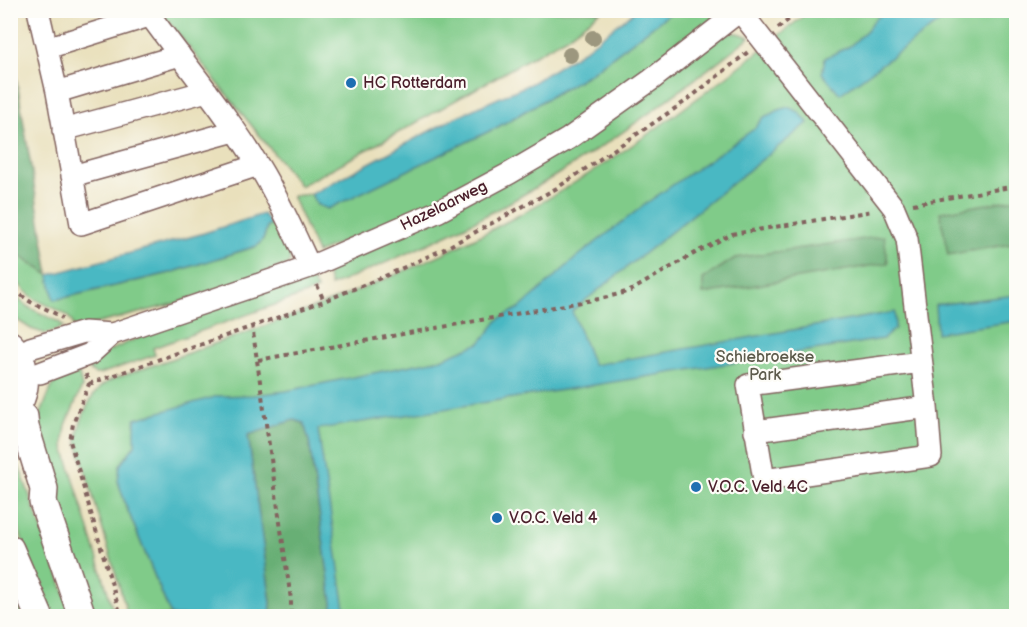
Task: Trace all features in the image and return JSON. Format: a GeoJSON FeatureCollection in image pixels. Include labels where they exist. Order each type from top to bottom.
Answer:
{"type":"FeatureCollection","features":[{"type":"Feature","properties":{"kind":"main road"},"geometry":{"type":"LineString","coordinates":[[15,423],[31,409],[40,388],[40,373],[36,358],[17,343]]}},
{"type":"Feature","properties":{"kind":"main road"},"geometry":{"type":"LineString","coordinates":[[15,423],[12,412],[20,399],[25,380],[17,343]]}},
{"type":"Feature","properties":{"kind":"main road"},"geometry":{"type":"LineString","coordinates":[[15,423],[25,427],[44,489],[43,502],[82,616]]}},
{"type":"Feature","properties":{"kind":"main road"},"geometry":{"type":"LineString","coordinates":[[12,548],[39,616]]}},
{"type":"Feature","properties":{"kind":"street"},"geometry":{"type":"LineString","coordinates":[[38,10],[57,92],[81,224],[258,165]]}},
{"type":"Feature","properties":{"kind":"street"},"geometry":{"type":"LineString","coordinates":[[741,11],[894,208],[907,239],[927,406],[931,456],[764,480],[748,386],[921,362]]}},
{"type":"Feature","properties":{"kind":"street","name":"Hazelaarweg"},"geometry":{"type":"LineString","coordinates":[[17,343],[84,332],[112,334],[310,267],[439,211],[559,144],[651,80],[741,11]]}},
{"type":"Feature","properties":{"kind":"street"},"geometry":{"type":"LineString","coordinates":[[47,48],[148,13],[207,91],[258,165],[310,267]]}},
{"type":"Feature","properties":{"kind":"street"},"geometry":{"type":"LineString","coordinates":[[57,92],[180,55]]}},
{"type":"Feature","properties":{"kind":"street"},"geometry":{"type":"LineString","coordinates":[[63,130],[207,91]]}},
{"type":"Feature","properties":{"kind":"street"},"geometry":{"type":"LineString","coordinates":[[72,176],[235,131]]}},
{"type":"Feature","properties":{"kind":"street","name":"Hazelaarweg"},"geometry":{"type":"LineString","coordinates":[[40,373],[90,354],[112,334]]}},
{"type":"Feature","properties":{"kind":"street"},"geometry":{"type":"LineString","coordinates":[[755,431],[927,406]]}},
{"type":"Feature","properties":{"kind":"path"},"geometry":{"type":"LineString","coordinates":[[258,360],[604,298],[630,291],[732,234],[1017,186]]}},
{"type":"Feature","properties":{"kind":"path"},"geometry":{"type":"LineString","coordinates":[[252,325],[291,600],[290,616]]}},
{"type":"Feature","properties":{"kind":"path"},"geometry":{"type":"LineString","coordinates":[[121,616],[70,441],[73,424],[89,384],[144,364]]}},
{"type":"Feature","properties":{"kind":"green space","name":"HC Rotterdam"},"geometry":{"type":"Polygon","coordinates":[[[160,11],[601,11],[565,38],[300,186],[160,11]]]}},
{"type":"Feature","properties":{"kind":"green space"},"geometry":{"type":"Polygon","coordinates":[[[673,11],[733,11],[610,103],[481,181],[317,253],[292,196],[311,194],[317,205],[496,128],[589,74],[673,11]]]}},
{"type":"Feature","properties":{"kind":"green space","name":"Schiebroekse Park"},"geometry":{"type":"Polygon","coordinates":[[[810,11],[1016,11],[1016,616],[190,616],[118,481],[171,616],[128,616],[77,442],[83,415],[100,387],[113,379],[372,285],[472,240],[544,201],[612,159],[727,76],[810,11]]]}},
{"type":"Feature","properties":{"kind":"green space"},"geometry":{"type":"Polygon","coordinates":[[[732,33],[750,37],[638,122],[568,168],[455,231],[331,286],[325,269],[369,251],[724,35],[732,33]]]}},
{"type":"Feature","properties":{"kind":"green space"},"geometry":{"type":"Polygon","coordinates":[[[11,46],[49,275],[15,253],[11,245],[11,46]]]}},
{"type":"Feature","properties":{"kind":"green space"},"geometry":{"type":"Polygon","coordinates":[[[1016,199],[1016,243],[948,255],[940,212],[1016,199]]]}},
{"type":"Feature","properties":{"kind":"green space"},"geometry":{"type":"Polygon","coordinates":[[[271,224],[287,241],[290,252],[289,264],[174,304],[75,329],[66,315],[25,291],[17,280],[11,259],[10,245],[15,253],[49,275],[54,300],[170,273],[257,246],[264,238],[267,226],[271,224]]]}},
{"type":"Feature","properties":{"kind":"green space"},"geometry":{"type":"Polygon","coordinates":[[[884,236],[888,263],[703,294],[703,279],[735,258],[884,236]]]}},
{"type":"Feature","properties":{"kind":"green space"},"geometry":{"type":"Polygon","coordinates":[[[310,275],[317,290],[153,348],[155,355],[100,374],[94,374],[90,370],[87,361],[169,324],[310,275]]]}},
{"type":"Feature","properties":{"kind":"green space"},"geometry":{"type":"Polygon","coordinates":[[[10,292],[28,307],[59,322],[64,327],[46,334],[31,329],[11,316],[10,292]]]}},
{"type":"Feature","properties":{"kind":"green space"},"geometry":{"type":"Polygon","coordinates":[[[77,365],[82,387],[66,425],[64,447],[115,616],[94,616],[46,472],[37,423],[55,381],[77,365]]]}},
{"type":"Feature","properties":{"kind":"green space"},"geometry":{"type":"Polygon","coordinates":[[[294,420],[304,423],[309,441],[334,616],[270,616],[271,602],[248,435],[294,420]]]}},
{"type":"Feature","properties":{"kind":"green space"},"geometry":{"type":"Polygon","coordinates":[[[19,466],[73,616],[48,616],[11,506],[11,470],[19,466]]]}},
{"type":"Feature","properties":{"kind":"green space"},"geometry":{"type":"Polygon","coordinates":[[[10,570],[28,616],[11,616],[10,570]]]}},
{"type":"Feature","properties":{"kind":"water"},"geometry":{"type":"Polygon","coordinates":[[[635,11],[673,11],[589,74],[496,128],[328,209],[317,205],[311,194],[458,116],[532,83],[583,51],[635,11]]]}},
{"type":"Feature","properties":{"kind":"water"},"geometry":{"type":"Polygon","coordinates":[[[887,11],[955,11],[840,94],[822,73],[825,58],[850,46],[875,19],[887,11]]]}},
{"type":"Feature","properties":{"kind":"water"},"geometry":{"type":"Polygon","coordinates":[[[788,107],[799,112],[808,123],[572,311],[593,365],[895,312],[895,329],[883,339],[318,429],[346,616],[334,616],[309,441],[304,423],[294,420],[248,435],[271,603],[270,616],[171,616],[118,481],[120,465],[135,445],[135,419],[218,396],[286,391],[441,359],[480,343],[499,319],[521,307],[577,257],[648,202],[754,129],[764,117],[788,107]]]}},
{"type":"Feature","properties":{"kind":"water"},"geometry":{"type":"Polygon","coordinates":[[[263,214],[271,224],[267,226],[264,237],[257,246],[170,273],[54,300],[49,275],[201,234],[263,214]]]}},
{"type":"Feature","properties":{"kind":"water"},"geometry":{"type":"Polygon","coordinates":[[[1016,295],[1016,321],[937,333],[935,305],[1016,295]]]}},
{"type":"Feature","properties":{"kind":"place","name":"HC Rotterdam"},"geometry":{"type":"Point","coordinates":[351,83]}},
{"type":"Feature","properties":{"kind":"place","name":"V.O.C. Veld 4C"},"geometry":{"type":"Point","coordinates":[696,487]}},
{"type":"Feature","properties":{"kind":"place","name":"V.O.C. Veld 4"},"geometry":{"type":"Point","coordinates":[497,518]}}]}
